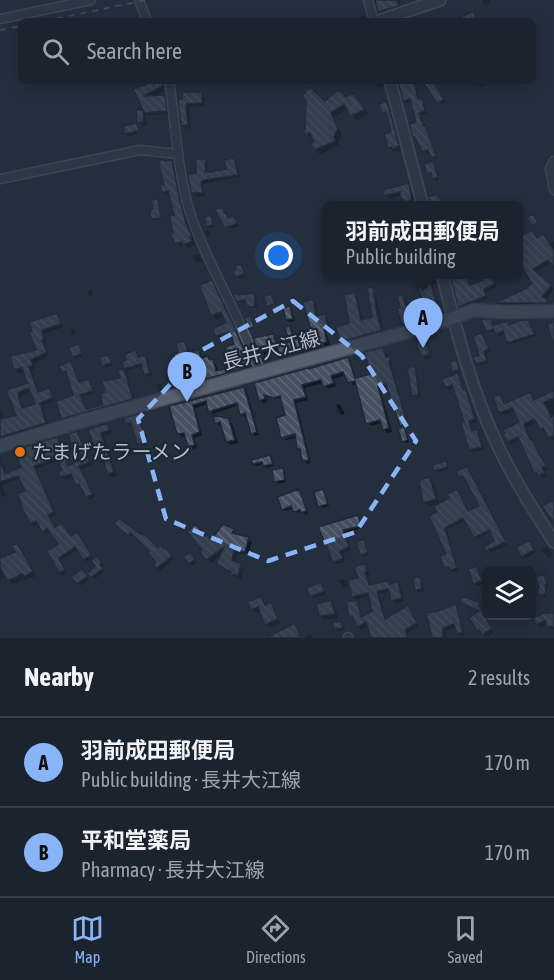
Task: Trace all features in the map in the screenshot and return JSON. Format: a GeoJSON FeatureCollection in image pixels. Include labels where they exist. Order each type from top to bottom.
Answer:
{"type":"FeatureCollection","features":[{"type":"Feature","properties":{"kind":"main road","name":"長井大江線"},"geometry":{"type":"LineString","coordinates":[[0,446],[453,318],[474,310],[554,311]]}},
{"type":"Feature","properties":{"kind":"street"},"geometry":{"type":"LineString","coordinates":[[0,19],[92,0]]}},
{"type":"Feature","properties":{"kind":"street"},"geometry":{"type":"LineString","coordinates":[[140,0],[146,18]]}},
{"type":"Feature","properties":{"kind":"street"},"geometry":{"type":"LineString","coordinates":[[368,0],[375,18]]}},
{"type":"Feature","properties":{"kind":"street"},"geometry":{"type":"LineString","coordinates":[[385,18],[440,0]]}},
{"type":"Feature","properties":{"kind":"street"},"geometry":{"type":"LineString","coordinates":[[169,84],[174,112],[177,154],[190,212],[261,373]]}},
{"type":"Feature","properties":{"kind":"street"},"geometry":{"type":"LineString","coordinates":[[391,84],[422,201]]}},
{"type":"Feature","properties":{"kind":"street"},"geometry":{"type":"LineString","coordinates":[[0,179],[140,150],[177,154]]}},
{"type":"Feature","properties":{"kind":"street"},"geometry":{"type":"LineString","coordinates":[[554,161],[550,169],[554,190]]}},
{"type":"Feature","properties":{"kind":"street"},"geometry":{"type":"LineString","coordinates":[[443,279],[473,386],[497,445],[525,498],[554,542]]}},
{"type":"Feature","properties":{"kind":"highlighted area"},"geometry":{"type":"Polygon","coordinates":[[[293,301],[362,356],[416,441],[356,532],[268,561],[166,519],[138,419],[202,350],[293,301]]]}},
{"type":"Feature","properties":{"kind":"building"},"geometry":{"type":"Polygon","coordinates":[[[375,0],[397,0],[399,6],[378,12],[375,0]]]}},
{"type":"Feature","properties":{"kind":"building"},"geometry":{"type":"Polygon","coordinates":[[[473,11],[476,18],[459,18],[473,11]]]}},
{"type":"Feature","properties":{"kind":"building"},"geometry":{"type":"Polygon","coordinates":[[[147,84],[163,84],[143,96],[165,95],[167,111],[144,113],[133,89],[147,84]]]}},
{"type":"Feature","properties":{"kind":"building"},"geometry":{"type":"Polygon","coordinates":[[[399,84],[415,84],[418,99],[422,98],[425,111],[419,113],[436,156],[431,158],[428,150],[422,152],[415,137],[413,138],[409,124],[416,122],[410,99],[403,101],[399,84]]]}},
{"type":"Feature","properties":{"kind":"building"},"geometry":{"type":"Polygon","coordinates":[[[424,84],[435,84],[444,99],[437,104],[424,84]]]}},
{"type":"Feature","properties":{"kind":"building"},"geometry":{"type":"Polygon","coordinates":[[[310,87],[325,101],[339,89],[346,97],[353,93],[365,109],[350,117],[344,104],[331,113],[338,128],[334,137],[336,141],[314,150],[311,144],[314,142],[310,133],[305,135],[303,130],[305,129],[306,100],[302,96],[310,87]]]}},
{"type":"Feature","properties":{"kind":"building"},"geometry":{"type":"Polygon","coordinates":[[[183,92],[202,92],[202,103],[186,104],[188,125],[181,126],[178,101],[182,99],[183,92]]]}},
{"type":"Feature","properties":{"kind":"building"},"geometry":{"type":"Polygon","coordinates":[[[387,101],[399,145],[393,149],[388,148],[384,134],[391,132],[386,112],[382,114],[379,104],[387,101]]]}},
{"type":"Feature","properties":{"kind":"building"},"geometry":{"type":"Polygon","coordinates":[[[136,110],[143,110],[144,122],[137,123],[136,110]]]}},
{"type":"Feature","properties":{"kind":"building"},"geometry":{"type":"Polygon","coordinates":[[[137,123],[139,131],[124,134],[123,126],[137,123]]]}},
{"type":"Feature","properties":{"kind":"building"},"geometry":{"type":"Polygon","coordinates":[[[234,158],[238,175],[204,180],[201,182],[203,193],[191,193],[188,175],[196,173],[196,159],[206,159],[205,172],[210,172],[226,169],[224,160],[234,158]]]}},
{"type":"Feature","properties":{"kind":"building"},"geometry":{"type":"Polygon","coordinates":[[[165,159],[165,161],[172,160],[179,197],[192,237],[190,237],[192,241],[183,245],[182,242],[175,244],[171,234],[173,233],[169,216],[174,215],[168,191],[162,193],[160,185],[164,185],[158,161],[165,159]]]}},
{"type":"Feature","properties":{"kind":"building"},"geometry":{"type":"Polygon","coordinates":[[[433,161],[438,177],[432,179],[431,173],[427,174],[424,164],[433,161]]]}},
{"type":"Feature","properties":{"kind":"building"},"geometry":{"type":"Polygon","coordinates":[[[409,183],[412,200],[402,201],[400,192],[384,196],[383,190],[409,183]]]}},
{"type":"Feature","properties":{"kind":"building"},"geometry":{"type":"Polygon","coordinates":[[[437,194],[442,201],[429,201],[428,197],[437,194]]]}},
{"type":"Feature","properties":{"kind":"building"},"geometry":{"type":"Polygon","coordinates":[[[158,199],[161,218],[151,219],[150,211],[153,208],[151,200],[158,199]]]}},
{"type":"Feature","properties":{"kind":"building"},"geometry":{"type":"Polygon","coordinates":[[[223,208],[228,218],[233,215],[238,223],[225,228],[214,209],[223,208]]]}},
{"type":"Feature","properties":{"kind":"building"},"geometry":{"type":"Polygon","coordinates":[[[533,214],[538,223],[532,226],[527,217],[533,214]]]}},
{"type":"Feature","properties":{"kind":"building"},"geometry":{"type":"Polygon","coordinates":[[[211,215],[213,225],[206,226],[204,217],[211,215]]]}},
{"type":"Feature","properties":{"kind":"building"},"geometry":{"type":"Polygon","coordinates":[[[533,230],[537,238],[543,234],[554,250],[554,267],[548,260],[533,269],[552,285],[542,297],[547,299],[548,303],[495,303],[527,288],[532,283],[523,269],[523,235],[533,230]]]}},
{"type":"Feature","properties":{"kind":"building"},"geometry":{"type":"Polygon","coordinates":[[[241,264],[245,274],[235,277],[233,272],[236,270],[235,266],[241,264]]]}},
{"type":"Feature","properties":{"kind":"building"},"geometry":{"type":"Polygon","coordinates":[[[415,279],[436,279],[430,281],[438,308],[423,312],[425,318],[402,325],[397,309],[400,308],[397,296],[402,294],[406,307],[423,302],[415,279]]]}},
{"type":"Feature","properties":{"kind":"building"},"geometry":{"type":"Polygon","coordinates":[[[451,279],[468,279],[470,285],[483,279],[492,279],[495,284],[484,289],[486,296],[458,307],[451,279]]]}},
{"type":"Feature","properties":{"kind":"building"},"geometry":{"type":"Polygon","coordinates":[[[212,280],[251,366],[230,372],[225,347],[234,344],[230,332],[215,336],[213,328],[226,323],[221,312],[211,316],[199,285],[212,280]]]}},
{"type":"Feature","properties":{"kind":"building"},"geometry":{"type":"Polygon","coordinates":[[[373,287],[377,314],[383,330],[340,342],[336,327],[349,323],[344,295],[355,292],[361,320],[372,317],[367,288],[373,287]]]}},
{"type":"Feature","properties":{"kind":"building"},"geometry":{"type":"Polygon","coordinates":[[[237,293],[238,295],[255,293],[255,307],[246,306],[245,299],[237,302],[233,295],[237,293]]]}},
{"type":"Feature","properties":{"kind":"building"},"geometry":{"type":"Polygon","coordinates":[[[271,294],[275,304],[267,306],[264,296],[271,294]]]}},
{"type":"Feature","properties":{"kind":"building"},"geometry":{"type":"Polygon","coordinates":[[[313,299],[316,316],[325,314],[328,327],[324,328],[327,342],[323,343],[324,346],[280,358],[277,346],[262,352],[264,356],[261,357],[253,338],[273,334],[277,345],[289,342],[285,327],[290,326],[300,345],[312,342],[313,338],[303,302],[313,299]]]}},
{"type":"Feature","properties":{"kind":"building"},"geometry":{"type":"Polygon","coordinates":[[[290,306],[293,319],[286,320],[283,308],[290,306]]]}},
{"type":"Feature","properties":{"kind":"building"},"geometry":{"type":"Polygon","coordinates":[[[57,313],[61,324],[42,330],[44,339],[42,340],[47,352],[31,360],[33,366],[29,367],[38,392],[49,388],[53,398],[40,403],[46,423],[0,437],[0,419],[16,415],[6,390],[27,383],[22,368],[14,370],[10,356],[36,350],[29,332],[32,331],[29,322],[57,313]],[[29,388],[19,392],[22,408],[35,404],[29,388]]]}},
{"type":"Feature","properties":{"kind":"building"},"geometry":{"type":"Polygon","coordinates":[[[251,316],[254,327],[249,329],[244,318],[251,316]]]}},
{"type":"Feature","properties":{"kind":"building"},"geometry":{"type":"Polygon","coordinates":[[[491,319],[493,325],[508,321],[509,325],[528,320],[535,334],[507,343],[503,331],[496,334],[493,329],[486,332],[481,320],[491,319]]]}},
{"type":"Feature","properties":{"kind":"building"},"geometry":{"type":"Polygon","coordinates":[[[554,322],[554,343],[553,343],[547,324],[554,322]]]}},
{"type":"Feature","properties":{"kind":"building"},"geometry":{"type":"Polygon","coordinates":[[[482,333],[489,349],[484,351],[487,361],[476,364],[473,357],[479,355],[473,336],[482,333]]]}},
{"type":"Feature","properties":{"kind":"building"},"geometry":{"type":"Polygon","coordinates":[[[425,339],[430,354],[421,357],[416,342],[425,339]]]}},
{"type":"Feature","properties":{"kind":"building"},"geometry":{"type":"Polygon","coordinates":[[[185,341],[188,352],[199,350],[201,358],[208,356],[209,359],[213,359],[216,371],[226,368],[227,373],[206,379],[203,366],[192,369],[195,382],[185,385],[183,377],[180,377],[174,354],[178,352],[176,343],[185,341]]]}},
{"type":"Feature","properties":{"kind":"building"},"geometry":{"type":"Polygon","coordinates":[[[79,344],[82,354],[72,357],[69,347],[79,344]]]}},
{"type":"Feature","properties":{"kind":"building"},"geometry":{"type":"Polygon","coordinates":[[[383,347],[386,357],[389,356],[391,360],[389,361],[407,423],[400,426],[386,384],[378,386],[389,428],[383,430],[380,420],[366,424],[355,381],[348,383],[343,372],[331,376],[334,383],[323,387],[321,380],[302,385],[306,397],[294,400],[309,460],[302,461],[300,449],[297,449],[295,434],[281,438],[276,418],[285,415],[280,396],[274,398],[264,395],[265,399],[259,401],[254,383],[348,357],[355,378],[371,374],[364,352],[383,347]]]}},
{"type":"Feature","properties":{"kind":"building"},"geometry":{"type":"Polygon","coordinates":[[[136,350],[138,357],[145,355],[150,373],[144,375],[141,364],[124,369],[122,362],[126,360],[124,354],[136,350]]]}},
{"type":"Feature","properties":{"kind":"building"},"geometry":{"type":"Polygon","coordinates":[[[109,355],[111,363],[102,366],[99,357],[109,355]]]}},
{"type":"Feature","properties":{"kind":"building"},"geometry":{"type":"Polygon","coordinates":[[[457,360],[459,370],[452,372],[450,362],[457,360]]]}},
{"type":"Feature","properties":{"kind":"building"},"geometry":{"type":"Polygon","coordinates":[[[71,361],[79,382],[89,379],[93,391],[80,395],[86,409],[102,405],[101,393],[105,392],[102,381],[120,378],[118,370],[124,369],[133,399],[61,419],[56,401],[73,395],[66,371],[62,373],[59,366],[71,361]]]}},
{"type":"Feature","properties":{"kind":"building"},"geometry":{"type":"Polygon","coordinates":[[[415,366],[419,395],[412,396],[407,368],[415,366]]]}},
{"type":"Feature","properties":{"kind":"building"},"geometry":{"type":"Polygon","coordinates":[[[458,373],[475,419],[469,421],[472,431],[477,429],[482,447],[469,450],[461,423],[464,422],[452,385],[445,388],[442,379],[458,373]]]}},
{"type":"Feature","properties":{"kind":"building"},"geometry":{"type":"Polygon","coordinates":[[[244,387],[257,432],[251,434],[245,413],[240,415],[237,403],[208,412],[206,401],[193,405],[200,432],[192,435],[195,445],[188,447],[184,433],[177,434],[169,406],[244,387]]]}},
{"type":"Feature","properties":{"kind":"building"},"geometry":{"type":"Polygon","coordinates":[[[554,390],[554,398],[544,402],[551,417],[554,415],[554,436],[548,438],[543,428],[540,430],[534,419],[524,424],[530,440],[546,466],[542,468],[545,473],[538,476],[536,472],[534,473],[518,437],[507,442],[503,434],[505,433],[503,430],[519,422],[512,408],[499,413],[493,397],[500,394],[504,404],[530,392],[534,400],[554,390]]]}},
{"type":"Feature","properties":{"kind":"building"},"geometry":{"type":"Polygon","coordinates":[[[138,414],[142,429],[146,434],[143,435],[145,442],[137,444],[131,423],[125,423],[123,418],[138,414]]]}},
{"type":"Feature","properties":{"kind":"building"},"geometry":{"type":"Polygon","coordinates":[[[213,415],[231,419],[229,420],[235,440],[226,442],[220,422],[215,424],[213,415]]]}},
{"type":"Feature","properties":{"kind":"building"},"geometry":{"type":"Polygon","coordinates":[[[108,423],[110,430],[101,433],[114,472],[107,474],[103,458],[100,459],[88,430],[108,423]]]}},
{"type":"Feature","properties":{"kind":"building"},"geometry":{"type":"Polygon","coordinates":[[[404,427],[408,440],[402,442],[398,429],[404,427]]]}},
{"type":"Feature","properties":{"kind":"building"},"geometry":{"type":"Polygon","coordinates":[[[77,431],[90,462],[79,466],[93,494],[86,498],[71,474],[61,477],[58,472],[62,470],[57,458],[34,466],[54,512],[48,515],[55,527],[62,523],[71,536],[77,532],[92,555],[83,560],[75,547],[59,558],[65,570],[59,573],[47,551],[58,544],[47,529],[42,532],[36,521],[30,524],[21,506],[18,493],[25,491],[18,476],[0,482],[0,461],[5,474],[21,467],[14,450],[57,437],[68,466],[82,459],[78,448],[74,450],[68,434],[77,431]]]}},
{"type":"Feature","properties":{"kind":"building"},"geometry":{"type":"Polygon","coordinates":[[[270,455],[273,464],[263,466],[262,462],[252,464],[251,460],[270,455]]]}},
{"type":"Feature","properties":{"kind":"building"},"geometry":{"type":"Polygon","coordinates":[[[446,461],[448,467],[434,471],[432,465],[446,461]]]}},
{"type":"Feature","properties":{"kind":"building"},"geometry":{"type":"Polygon","coordinates":[[[467,466],[506,542],[486,551],[484,547],[494,541],[489,530],[474,538],[463,518],[445,528],[457,568],[450,570],[449,567],[444,568],[440,556],[446,554],[429,516],[437,512],[434,506],[449,498],[447,494],[457,489],[468,511],[479,506],[464,478],[459,477],[456,471],[467,466]]]}},
{"type":"Feature","properties":{"kind":"building"},"geometry":{"type":"Polygon","coordinates":[[[283,468],[285,480],[274,482],[272,470],[283,468]]]}},
{"type":"Feature","properties":{"kind":"building"},"geometry":{"type":"Polygon","coordinates":[[[430,477],[436,499],[423,503],[419,480],[430,477]]]}},
{"type":"Feature","properties":{"kind":"building"},"geometry":{"type":"Polygon","coordinates":[[[299,489],[307,511],[294,512],[291,506],[282,510],[277,497],[299,489]]]}},
{"type":"Feature","properties":{"kind":"building"},"geometry":{"type":"Polygon","coordinates":[[[323,489],[328,504],[318,507],[314,492],[323,489]]]}},
{"type":"Feature","properties":{"kind":"building"},"geometry":{"type":"Polygon","coordinates":[[[554,500],[554,523],[542,506],[554,500]]]}},
{"type":"Feature","properties":{"kind":"building"},"geometry":{"type":"Polygon","coordinates":[[[358,515],[361,526],[343,530],[349,547],[340,551],[343,559],[333,562],[318,527],[358,515]]]}},
{"type":"Feature","properties":{"kind":"building"},"geometry":{"type":"Polygon","coordinates":[[[119,518],[140,534],[146,535],[158,548],[161,545],[164,549],[166,548],[172,556],[156,569],[153,565],[156,562],[148,553],[149,551],[130,533],[128,536],[114,524],[119,518]]]}},
{"type":"Feature","properties":{"kind":"building"},"geometry":{"type":"Polygon","coordinates":[[[196,524],[211,540],[223,524],[234,529],[232,533],[249,537],[245,552],[234,551],[232,560],[241,564],[238,576],[230,574],[231,572],[216,564],[224,547],[206,560],[200,552],[202,550],[187,532],[196,524]]]}},
{"type":"Feature","properties":{"kind":"building"},"geometry":{"type":"Polygon","coordinates":[[[364,539],[368,553],[360,555],[356,542],[364,539]]]}},
{"type":"Feature","properties":{"kind":"building"},"geometry":{"type":"Polygon","coordinates":[[[530,540],[534,550],[521,557],[516,547],[530,540]]]}},
{"type":"Feature","properties":{"kind":"building"},"geometry":{"type":"Polygon","coordinates":[[[17,543],[33,571],[24,577],[22,574],[7,581],[0,567],[0,558],[15,552],[11,546],[17,543]]]}},
{"type":"Feature","properties":{"kind":"building"},"geometry":{"type":"Polygon","coordinates":[[[190,552],[195,559],[189,564],[183,557],[190,552]]]}},
{"type":"Feature","properties":{"kind":"building"},"geometry":{"type":"Polygon","coordinates":[[[97,556],[103,568],[92,577],[87,574],[95,566],[91,561],[97,556]]]}},
{"type":"Feature","properties":{"kind":"building"},"geometry":{"type":"Polygon","coordinates":[[[365,563],[369,585],[388,581],[389,584],[398,582],[402,598],[391,601],[388,589],[377,591],[385,619],[408,605],[417,623],[405,630],[408,638],[371,638],[366,622],[357,627],[352,616],[349,617],[346,602],[357,600],[361,617],[372,611],[368,593],[352,597],[348,580],[358,578],[354,567],[365,563]]]}},
{"type":"Feature","properties":{"kind":"building"},"geometry":{"type":"Polygon","coordinates":[[[477,566],[482,581],[473,584],[468,569],[477,566]]]}},
{"type":"Feature","properties":{"kind":"building"},"geometry":{"type":"Polygon","coordinates":[[[82,569],[88,576],[77,584],[71,577],[82,569]]]}},
{"type":"Feature","properties":{"kind":"building"},"geometry":{"type":"Polygon","coordinates":[[[544,574],[547,584],[545,595],[539,595],[536,577],[544,574]]]}},
{"type":"Feature","properties":{"kind":"building"},"geometry":{"type":"Polygon","coordinates":[[[420,577],[422,589],[415,590],[413,578],[420,577]]]}},
{"type":"Feature","properties":{"kind":"building"},"geometry":{"type":"Polygon","coordinates":[[[321,582],[325,591],[310,597],[306,588],[321,582]]]}},
{"type":"Feature","properties":{"kind":"building"},"geometry":{"type":"Polygon","coordinates":[[[261,596],[265,605],[271,602],[278,619],[265,625],[258,607],[251,610],[247,602],[261,596]]]}},
{"type":"Feature","properties":{"kind":"building"},"geometry":{"type":"Polygon","coordinates":[[[462,597],[466,597],[480,603],[482,620],[487,620],[492,629],[482,635],[479,630],[477,631],[469,618],[479,611],[459,602],[462,597]]]}},
{"type":"Feature","properties":{"kind":"building"},"geometry":{"type":"Polygon","coordinates":[[[331,600],[335,614],[319,616],[316,604],[331,600]]]}},
{"type":"Feature","properties":{"kind":"building"},"geometry":{"type":"Polygon","coordinates":[[[456,604],[463,632],[457,634],[454,624],[443,628],[443,638],[432,638],[426,613],[456,604]]]}},
{"type":"Feature","properties":{"kind":"building"},"geometry":{"type":"Polygon","coordinates":[[[544,613],[554,613],[554,627],[545,626],[546,620],[536,625],[534,620],[536,620],[536,617],[544,613]]]}},
{"type":"Feature","properties":{"kind":"building"},"geometry":{"type":"Polygon","coordinates":[[[341,621],[343,628],[334,629],[332,623],[341,621]]]}},
{"type":"Feature","properties":{"kind":"building"},"geometry":{"type":"Polygon","coordinates":[[[295,624],[301,638],[266,638],[291,625],[295,624]]]}},
{"type":"Feature","properties":{"kind":"railway"},"geometry":{"type":"LineString","coordinates":[[59,18],[146,0]]}},
{"type":"Feature","properties":{"kind":"railway"},"geometry":{"type":"LineString","coordinates":[[0,30],[18,27]]}},
{"type":"Feature","properties":{"kind":"place","name":"羽前成田郵便局"},"geometry":{"type":"Point","coordinates":[423,348]}},
{"type":"Feature","properties":{"kind":"place","name":"平和堂薬局"},"geometry":{"type":"Point","coordinates":[187,402]}},
{"type":"Feature","properties":{"kind":"place","name":"たまげたラーメン"},"geometry":{"type":"Point","coordinates":[20,452]}}]}
